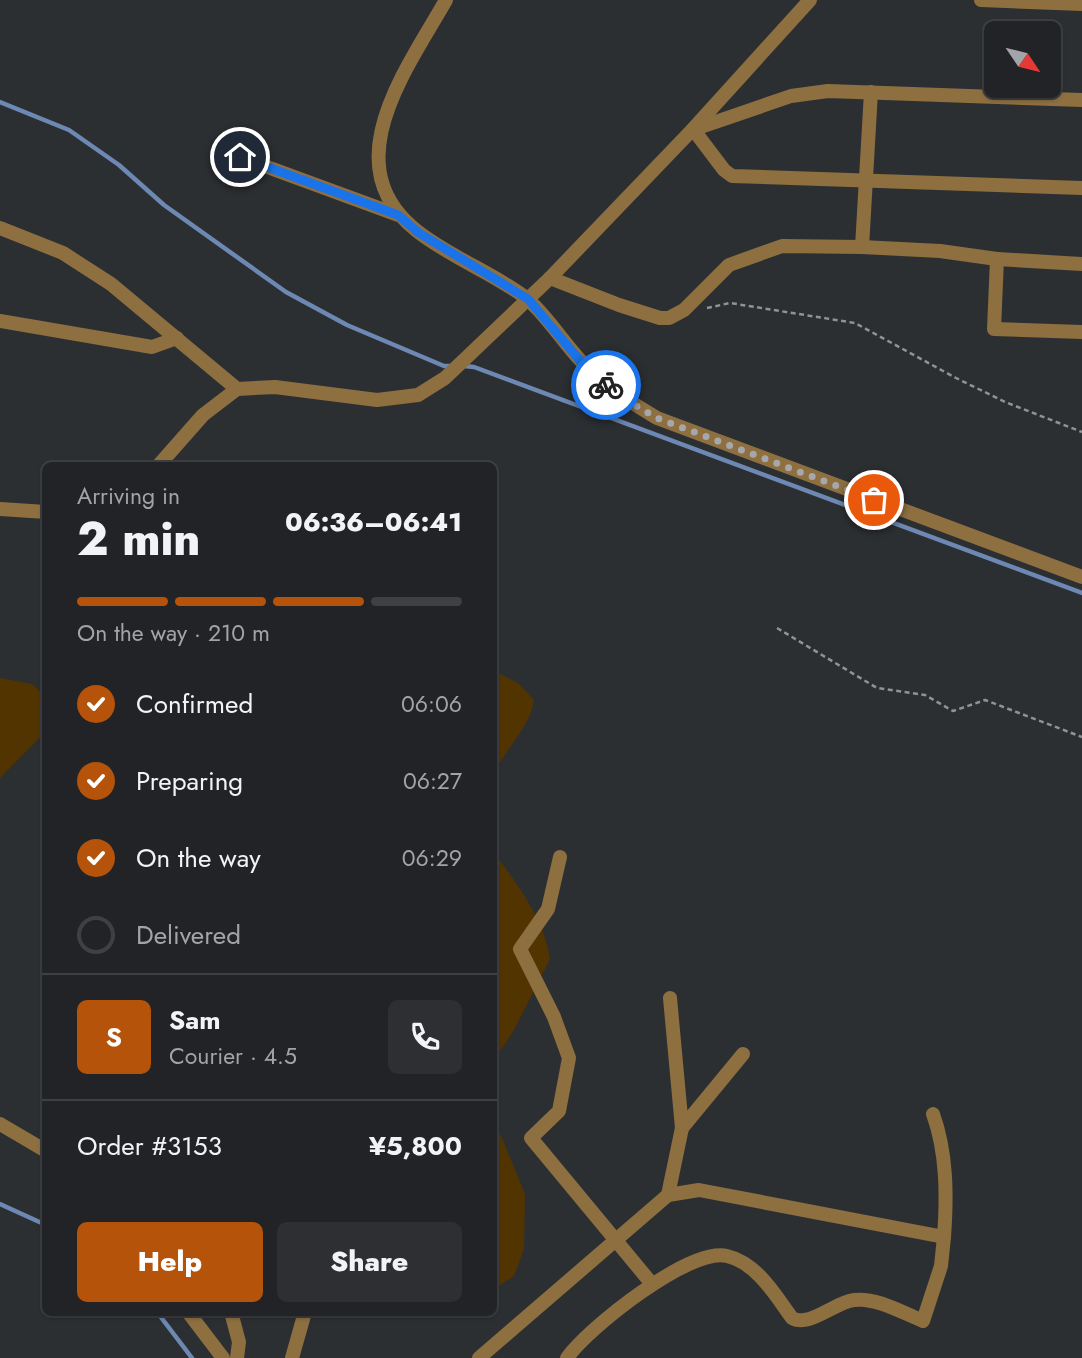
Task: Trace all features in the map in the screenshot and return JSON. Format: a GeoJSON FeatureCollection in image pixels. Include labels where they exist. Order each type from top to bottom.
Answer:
{"type":"FeatureCollection","features":[{"type":"Feature","properties":{"kind":"street"},"geometry":{"type":"LineString","coordinates":[[398,215],[377,167],[379,138],[390,100],[446,0]]}},
{"type":"Feature","properties":{"kind":"street"},"geometry":{"type":"LineString","coordinates":[[981,0],[1082,4]]}},
{"type":"Feature","properties":{"kind":"street"},"geometry":{"type":"LineString","coordinates":[[162,462],[203,415],[237,389],[275,387],[377,400],[418,395],[445,378],[550,278],[693,129],[804,2]]}},
{"type":"Feature","properties":{"kind":"street"},"geometry":{"type":"LineString","coordinates":[[693,129],[791,96],[828,91],[1082,100]]}},
{"type":"Feature","properties":{"kind":"street"},"geometry":{"type":"LineString","coordinates":[[862,247],[871,92]]}},
{"type":"Feature","properties":{"kind":"street"},"geometry":{"type":"LineString","coordinates":[[693,129],[724,170],[732,176],[1082,188]]}},
{"type":"Feature","properties":{"kind":"street"},"geometry":{"type":"LineString","coordinates":[[240,157],[398,215],[419,233],[528,299],[582,363],[616,394],[657,418],[1082,577]]}},
{"type":"Feature","properties":{"kind":"street"},"geometry":{"type":"LineString","coordinates":[[0,228],[63,253],[111,284],[237,389]]}},
{"type":"Feature","properties":{"kind":"street"},"geometry":{"type":"LineString","coordinates":[[550,278],[619,305],[660,318],[669,318],[684,310],[729,265],[790,244],[940,251],[998,259],[1082,264]]}},
{"type":"Feature","properties":{"kind":"street"},"geometry":{"type":"LineString","coordinates":[[998,259],[994,328],[1082,332]]}},
{"type":"Feature","properties":{"kind":"street"},"geometry":{"type":"LineString","coordinates":[[0,321],[152,347],[177,338]]}},
{"type":"Feature","properties":{"kind":"street"},"geometry":{"type":"LineString","coordinates":[[0,509],[42,512]]}},
{"type":"Feature","properties":{"kind":"street"},"geometry":{"type":"LineString","coordinates":[[560,857],[548,909],[520,948],[554,1017],[569,1058],[559,1111],[531,1138],[652,1284]]}},
{"type":"Feature","properties":{"kind":"street"},"geometry":{"type":"LineString","coordinates":[[668,1195],[681,1128],[670,998]]}},
{"type":"Feature","properties":{"kind":"street"},"geometry":{"type":"LineString","coordinates":[[681,1128],[743,1054]]}},
{"type":"Feature","properties":{"kind":"street"},"geometry":{"type":"LineString","coordinates":[[567,1358],[586,1338],[652,1284],[700,1258],[718,1254],[728,1256],[755,1271],[792,1318],[798,1321],[808,1320],[854,1300],[873,1301],[923,1321],[941,1266],[946,1203],[940,1133],[933,1114]]}},
{"type":"Feature","properties":{"kind":"street"},"geometry":{"type":"LineString","coordinates":[[0,1125],[42,1149]]}},
{"type":"Feature","properties":{"kind":"street"},"geometry":{"type":"LineString","coordinates":[[479,1358],[668,1195],[699,1190],[944,1237]]}},
{"type":"Feature","properties":{"kind":"street"},"geometry":{"type":"LineString","coordinates":[[191,1316],[223,1358]]}},
{"type":"Feature","properties":{"kind":"street"},"geometry":{"type":"LineString","coordinates":[[232,1316],[239,1342],[237,1358]]}},
{"type":"Feature","properties":{"kind":"street"},"geometry":{"type":"LineString","coordinates":[[292,1358],[304,1316]]}},
{"type":"Feature","properties":{"kind":"path"},"geometry":{"type":"LineString","coordinates":[[705,308],[730,303],[855,323],[981,390],[1082,432]]}},
{"type":"Feature","properties":{"kind":"path"},"geometry":{"type":"LineString","coordinates":[[777,628],[877,688],[925,695],[953,711],[985,700],[1082,737]]}},
{"type":"Feature","properties":{"kind":"shaded area"},"geometry":{"type":"Polygon","coordinates":[[[497,672],[518,683],[534,700],[528,719],[497,769],[497,672]]]}},
{"type":"Feature","properties":{"kind":"shaded area"},"geometry":{"type":"Polygon","coordinates":[[[0,678],[32,684],[42,693],[42,735],[0,778],[0,678]]]}},
{"type":"Feature","properties":{"kind":"shaded area"},"geometry":{"type":"Polygon","coordinates":[[[497,856],[536,916],[550,959],[514,1030],[497,1056],[497,856]]]}},
{"type":"Feature","properties":{"kind":"shaded area"},"geometry":{"type":"Polygon","coordinates":[[[497,1126],[525,1194],[524,1249],[514,1276],[497,1287],[497,1126]]]}},
{"type":"Feature","properties":{"kind":"waterway"},"geometry":{"type":"LineString","coordinates":[[0,102],[69,130],[119,165],[164,205],[286,292],[347,325],[444,366],[452,366]]}},
{"type":"Feature","properties":{"kind":"waterway"},"geometry":{"type":"LineString","coordinates":[[464,366],[474,367],[1082,593]]}},
{"type":"Feature","properties":{"kind":"waterway"},"geometry":{"type":"LineString","coordinates":[[0,1204],[42,1223]]}},
{"type":"Feature","properties":{"kind":"waterway"},"geometry":{"type":"LineString","coordinates":[[160,1316],[192,1358]]}},
{"type":"Feature","properties":{"kind":"way so far"},"geometry":{"type":"LineString","coordinates":[[606,385],[616,394],[657,418],[874,500]]}},
{"type":"Feature","properties":{"kind":"route"},"geometry":{"type":"LineString","coordinates":[[240,157],[398,215],[419,233],[528,299],[582,363],[606,385]]}}]}
